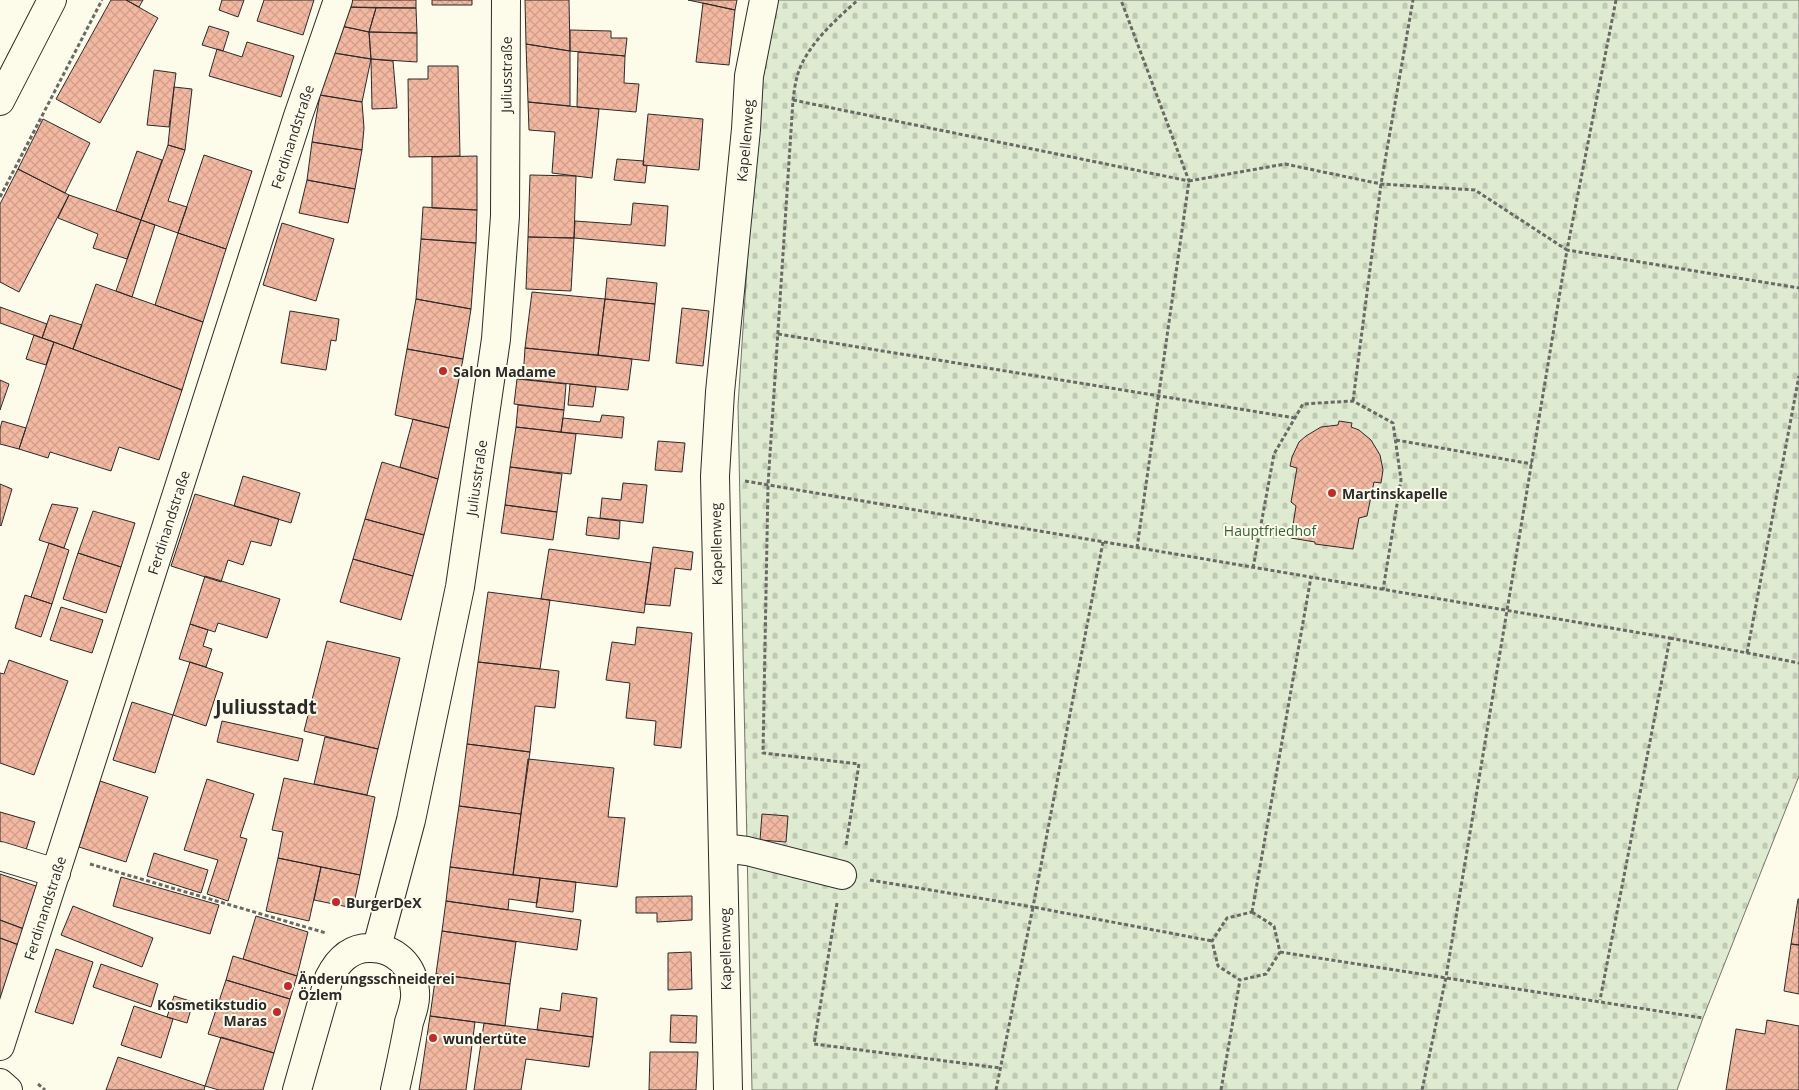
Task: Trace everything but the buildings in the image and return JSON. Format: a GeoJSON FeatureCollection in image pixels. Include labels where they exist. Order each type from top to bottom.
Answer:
{"type":"FeatureCollection","features":[{"type":"Feature","properties":{"kind":"street"},"geometry":{"type":"LineString","coordinates":[[0,101],[52,0]]}},
{"type":"Feature","properties":{"kind":"street","name":"Ferdinandstraße"},"geometry":{"type":"LineString","coordinates":[[0,1046],[298,116],[338,0]]}},
{"type":"Feature","properties":{"kind":"street","name":"Juliusstraße"},"geometry":{"type":"LineString","coordinates":[[377,947],[411,820],[460,587],[496,339],[505,216],[506,0]]}},
{"type":"Feature","properties":{"kind":"street","name":"Kapellenweg"},"geometry":{"type":"LineString","coordinates":[[728,1090],[715,476],[720,392],[750,76],[764,0]]}},
{"type":"Feature","properties":{"kind":"street"},"geometry":{"type":"LineString","coordinates":[[722,848],[747,851],[842,875]]}},
{"type":"Feature","properties":{"kind":"street"},"geometry":{"type":"LineString","coordinates":[[0,856],[59,865]]}},
{"type":"Feature","properties":{"kind":"street"},"geometry":{"type":"LineString","coordinates":[[297,1090],[328,978],[336,965],[347,954],[363,948],[377,947],[389,951],[405,963],[413,976],[416,993],[395,1090]]}},
{"type":"Feature","properties":{"kind":"street"},"geometry":{"type":"LineString","coordinates":[[0,1083],[8,1090]]}},
{"type":"Feature","properties":{"kind":"path"},"geometry":{"type":"LineString","coordinates":[[0,197],[102,0]]}},
{"type":"Feature","properties":{"kind":"path"},"geometry":{"type":"LineString","coordinates":[[858,0],[834,21],[811,49],[797,75],[793,100],[768,485],[763,753],[860,764],[814,1044],[1000,1068]]}},
{"type":"Feature","properties":{"kind":"path"},"geometry":{"type":"LineString","coordinates":[[1121,0],[1189,181],[1137,548]]}},
{"type":"Feature","properties":{"kind":"path"},"geometry":{"type":"LineString","coordinates":[[1353,401],[1381,184],[1413,0]]}},
{"type":"Feature","properties":{"kind":"path"},"geometry":{"type":"LineString","coordinates":[[1422,1090],[1446,977],[1567,250],[1616,0]]}},
{"type":"Feature","properties":{"kind":"path"},"geometry":{"type":"LineString","coordinates":[[793,100],[1189,181],[1285,164],[1381,184],[1475,190],[1567,250],[1799,288]]}},
{"type":"Feature","properties":{"kind":"path"},"geometry":{"type":"LineString","coordinates":[[778,334],[1295,418]]}},
{"type":"Feature","properties":{"kind":"path"},"geometry":{"type":"LineString","coordinates":[[1747,653],[1799,376]]}},
{"type":"Feature","properties":{"kind":"path"},"geometry":{"type":"LineString","coordinates":[[1253,568],[1274,454],[1303,404],[1353,401],[1393,423],[1396,440],[1401,480],[1383,590]]}},
{"type":"Feature","properties":{"kind":"path"},"geometry":{"type":"LineString","coordinates":[[1396,440],[1532,464]]}},
{"type":"Feature","properties":{"kind":"path"},"geometry":{"type":"LineString","coordinates":[[715,476],[1670,638],[1799,663]]}},
{"type":"Feature","properties":{"kind":"path"},"geometry":{"type":"LineString","coordinates":[[996,1090],[1103,542]]}},
{"type":"Feature","properties":{"kind":"path"},"geometry":{"type":"LineString","coordinates":[[1252,912],[1311,577]]}},
{"type":"Feature","properties":{"kind":"path"},"geometry":{"type":"LineString","coordinates":[[1600,1000],[1670,638]]}},
{"type":"Feature","properties":{"kind":"path"},"geometry":{"type":"LineString","coordinates":[[59,865],[331,934]]}},
{"type":"Feature","properties":{"kind":"path"},"geometry":{"type":"LineString","coordinates":[[842,875],[1033,907],[1212,941]]}},
{"type":"Feature","properties":{"kind":"path"},"geometry":{"type":"LineString","coordinates":[[1252,912],[1274,926],[1280,952],[1266,974],[1240,980],[1218,966],[1212,941],[1227,918],[1252,912]]}},
{"type":"Feature","properties":{"kind":"path"},"geometry":{"type":"LineString","coordinates":[[1280,952],[1600,1000],[1703,1018]]}},
{"type":"Feature","properties":{"kind":"path"},"geometry":{"type":"LineString","coordinates":[[1220,1090],[1240,980]]}},
{"type":"Feature","properties":{"kind":"green space","name":"Hauptfriedhof"},"geometry":{"type":"Polygon","coordinates":[[[775,0],[1799,0],[1799,776],[1703,1018],[1677,1090],[752,1090],[738,406],[759,81],[775,0]]]}},
{"type":"Feature","properties":{"kind":"place","name":"Salon Madame"},"geometry":{"type":"Point","coordinates":[443,371]}},
{"type":"Feature","properties":{"kind":"place","name":"Martinskapelle"},"geometry":{"type":"Point","coordinates":[1332,493]}},
{"type":"Feature","properties":{"kind":"place","name":"BurgerDeX"},"geometry":{"type":"Point","coordinates":[336,902]}},
{"type":"Feature","properties":{"kind":"place","name":"Änderungsschneiderei Özlem"},"geometry":{"type":"Point","coordinates":[288,986]}},
{"type":"Feature","properties":{"kind":"place","name":"Kosmetikstudio Maras"},"geometry":{"type":"Point","coordinates":[277,1012]}},
{"type":"Feature","properties":{"kind":"place","name":"wundertüte"},"geometry":{"type":"Point","coordinates":[433,1038]}},
{"type":"Feature","properties":{"kind":"district","name":"Juliusstadt"},"geometry":{"type":"Point","coordinates":[266,707]}}]}
